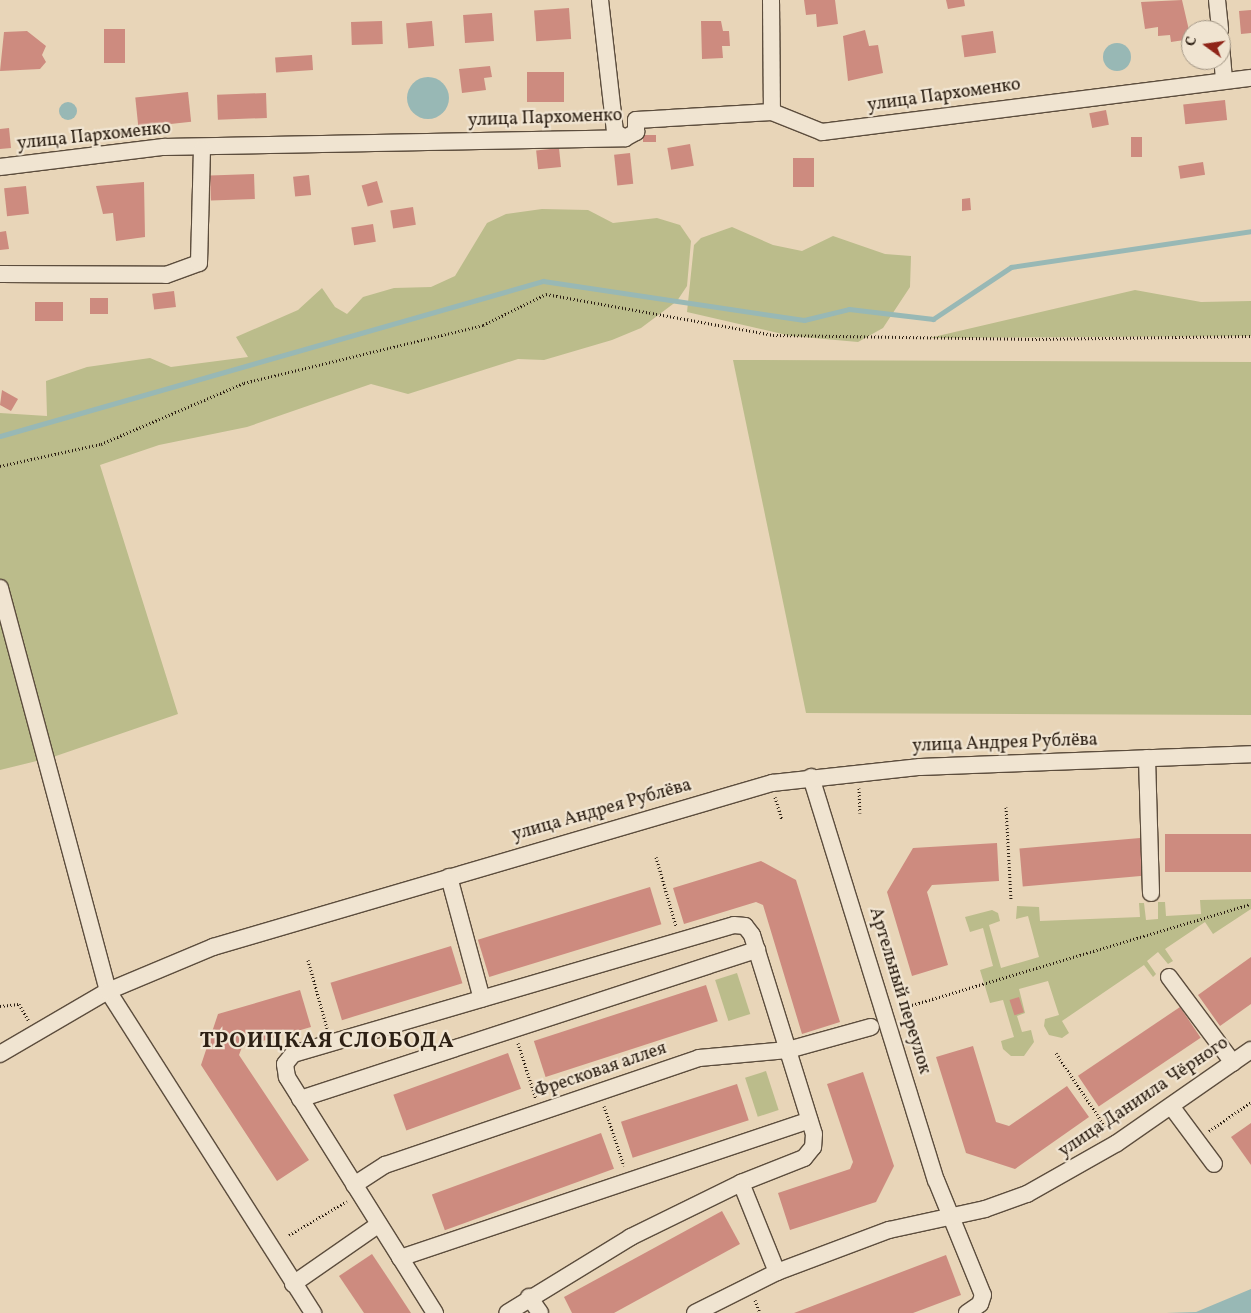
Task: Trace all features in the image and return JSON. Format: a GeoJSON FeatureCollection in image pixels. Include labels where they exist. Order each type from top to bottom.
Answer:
{"type":"FeatureCollection","features":[{"type":"Feature","properties":{"kind":"street"},"geometry":{"type":"LineString","coordinates":[[600,0],[615,132],[625,138]]}},
{"type":"Feature","properties":{"kind":"street"},"geometry":{"type":"LineString","coordinates":[[771,0],[772,112]]}},
{"type":"Feature","properties":{"kind":"street"},"geometry":{"type":"LineString","coordinates":[[1217,0],[1219,20]]}},
{"type":"Feature","properties":{"kind":"street"},"geometry":{"type":"LineString","coordinates":[[1223,70],[1224,79]]}},
{"type":"Feature","properties":{"kind":"street","name":"улица Пархоменко"},"geometry":{"type":"LineString","coordinates":[[0,167],[164,147],[202,149],[625,138],[636,132],[636,120],[772,112],[822,132],[1224,79],[1251,78]]}},
{"type":"Feature","properties":{"kind":"street"},"geometry":{"type":"LineString","coordinates":[[0,274],[166,275],[199,263],[202,149]]}},
{"type":"Feature","properties":{"kind":"street"},"geometry":{"type":"LineString","coordinates":[[0,588],[108,991],[313,1313]]}},
{"type":"Feature","properties":{"kind":"street","name":"улица Андрея Рублёва"},"geometry":{"type":"LineString","coordinates":[[0,1054],[108,991],[214,947],[721,797],[811,777],[920,767],[1251,754]]}},
{"type":"Feature","properties":{"kind":"street"},"geometry":{"type":"LineString","coordinates":[[1147,758],[1151,893]]}},
{"type":"Feature","properties":{"kind":"street","name":"Артельный переулок"},"geometry":{"type":"LineString","coordinates":[[811,777],[952,1216],[983,1295],[980,1304],[967,1313]]}},
{"type":"Feature","properties":{"kind":"street"},"geometry":{"type":"LineString","coordinates":[[449,877],[482,999]]}},
{"type":"Feature","properties":{"kind":"street"},"geometry":{"type":"LineString","coordinates":[[435,1313],[378,1225],[287,1077],[285,1064],[293,1054],[680,941],[745,926],[757,950],[788,1050],[809,1120],[813,1147],[804,1158],[741,1183],[631,1237],[530,1297],[507,1313]]}},
{"type":"Feature","properties":{"kind":"street"},"geometry":{"type":"LineString","coordinates":[[300,1098],[757,950]]}},
{"type":"Feature","properties":{"kind":"street"},"geometry":{"type":"LineString","coordinates":[[1169,977],[1233,1063]]}},
{"type":"Feature","properties":{"kind":"street","name":"Фресковая аллея"},"geometry":{"type":"LineString","coordinates":[[357,1189],[386,1165],[541,1114],[700,1058],[788,1050],[871,1027]]}},
{"type":"Feature","properties":{"kind":"street","name":"улица Даниила Чёрного"},"geometry":{"type":"LineString","coordinates":[[695,1313],[777,1272],[889,1230],[952,1216],[1027,1194],[1118,1144],[1251,1050]]}},
{"type":"Feature","properties":{"kind":"street"},"geometry":{"type":"LineString","coordinates":[[1171,1106],[1214,1164]]}},
{"type":"Feature","properties":{"kind":"street"},"geometry":{"type":"LineString","coordinates":[[400,1258],[809,1120]]}},
{"type":"Feature","properties":{"kind":"street"},"geometry":{"type":"LineString","coordinates":[[741,1183],[777,1272]]}},
{"type":"Feature","properties":{"kind":"street"},"geometry":{"type":"LineString","coordinates":[[293,1284],[378,1225]]}},
{"type":"Feature","properties":{"kind":"street"},"geometry":{"type":"LineString","coordinates":[[530,1297],[540,1313]]}},
{"type":"Feature","properties":{"kind":"path"},"geometry":{"type":"LineString","coordinates":[[0,466],[101,444],[244,383],[483,325],[546,294],[773,335],[1032,339],[1251,336]]}},
{"type":"Feature","properties":{"kind":"path"},"geometry":{"type":"LineString","coordinates":[[859,782],[860,813]]}},
{"type":"Feature","properties":{"kind":"path"},"geometry":{"type":"LineString","coordinates":[[774,792],[782,820]]}},
{"type":"Feature","properties":{"kind":"path"},"geometry":{"type":"LineString","coordinates":[[1006,807],[1011,900]]}},
{"type":"Feature","properties":{"kind":"path"},"geometry":{"type":"LineString","coordinates":[[656,858],[680,941]]}},
{"type":"Feature","properties":{"kind":"path"},"geometry":{"type":"LineString","coordinates":[[902,1008],[1251,904]]}},
{"type":"Feature","properties":{"kind":"path"},"geometry":{"type":"LineString","coordinates":[[308,960],[331,1043]]}},
{"type":"Feature","properties":{"kind":"path"},"geometry":{"type":"LineString","coordinates":[[0,1006],[19,1004],[36,1032]]}},
{"type":"Feature","properties":{"kind":"path"},"geometry":{"type":"LineString","coordinates":[[513,1029],[541,1114]]}},
{"type":"Feature","properties":{"kind":"path"},"geometry":{"type":"LineString","coordinates":[[1056,1053],[1106,1128]]}},
{"type":"Feature","properties":{"kind":"path"},"geometry":{"type":"LineString","coordinates":[[600,1093],[629,1181]]}},
{"type":"Feature","properties":{"kind":"path"},"geometry":{"type":"LineString","coordinates":[[1196,1140],[1251,1102]]}},
{"type":"Feature","properties":{"kind":"path"},"geometry":{"type":"LineString","coordinates":[[289,1235],[357,1189]]}},
{"type":"Feature","properties":{"kind":"path"},"geometry":{"type":"LineString","coordinates":[[754,1299],[760,1313]]}},
{"type":"Feature","properties":{"kind":"green space"},"geometry":{"type":"Polygon","coordinates":[[[542,209],[588,210],[613,223],[657,218],[680,225],[691,241],[687,286],[677,301],[641,328],[612,340],[544,360],[518,359],[408,394],[371,384],[247,427],[159,445],[100,465],[178,714],[53,757],[0,770],[0,413],[47,416],[46,381],[87,367],[150,358],[171,367],[248,357],[236,337],[298,310],[322,288],[335,307],[347,314],[363,297],[394,288],[431,287],[455,276],[487,223],[506,214],[542,209]]]}},
{"type":"Feature","properties":{"kind":"green space"},"geometry":{"type":"Polygon","coordinates":[[[732,227],[773,245],[802,251],[833,236],[885,254],[911,256],[910,287],[883,328],[858,342],[791,336],[687,312],[694,245],[701,238],[732,227]]]}},
{"type":"Feature","properties":{"kind":"green space"},"geometry":{"type":"Polygon","coordinates":[[[1135,290],[1201,302],[1251,301],[1251,336],[929,338],[1135,290]]]}},
{"type":"Feature","properties":{"kind":"green space"},"geometry":{"type":"Polygon","coordinates":[[[733,360],[1251,362],[1251,715],[806,713],[733,360]]]}},
{"type":"Feature","properties":{"kind":"green space"},"geometry":{"type":"Polygon","coordinates":[[[1251,899],[1251,909],[1213,934],[1205,922],[1165,949],[1173,961],[1168,964],[1158,952],[1147,961],[1156,974],[1153,977],[1144,965],[1062,1021],[1069,1033],[1062,1038],[1049,1035],[1044,1026],[1045,1019],[1059,1015],[1048,981],[1019,989],[1025,1013],[1017,1016],[1022,1032],[1031,1030],[1034,1042],[1024,1056],[1011,1056],[1003,1049],[1001,1041],[1014,1037],[1003,1000],[990,1003],[980,970],[993,966],[983,928],[970,932],[965,917],[992,910],[998,913],[1000,921],[989,925],[1001,968],[1039,957],[1028,916],[1016,919],[1017,906],[1039,907],[1040,921],[1140,917],[1139,903],[1144,903],[1146,920],[1158,919],[1158,902],[1165,902],[1166,916],[1201,914],[1200,900],[1251,899]]]}},
{"type":"Feature","properties":{"kind":"green space"},"geometry":{"type":"Polygon","coordinates":[[[737,973],[750,1014],[728,1021],[715,980],[737,973]]]}},
{"type":"Feature","properties":{"kind":"green space"},"geometry":{"type":"Polygon","coordinates":[[[766,1071],[779,1110],[758,1117],[745,1078],[766,1071]]]}},
{"type":"Feature","properties":{"kind":"water"},"geometry":{"type":"Polygon","coordinates":[[[1117,43],[1127,47],[1131,57],[1127,67],[1117,71],[1107,67],[1103,57],[1107,47],[1117,43]]]}},
{"type":"Feature","properties":{"kind":"water"},"geometry":{"type":"Polygon","coordinates":[[[428,77],[443,83],[449,98],[443,113],[428,119],[413,113],[407,98],[413,83],[428,77]]]}},
{"type":"Feature","properties":{"kind":"water"},"geometry":{"type":"Polygon","coordinates":[[[68,102],[74,105],[77,111],[74,117],[68,120],[62,117],[59,111],[62,105],[68,102]]]}},
{"type":"Feature","properties":{"kind":"water"},"geometry":{"type":"Polygon","coordinates":[[[1251,1289],[1251,1313],[1166,1313],[1196,1312],[1251,1289]]]}},
{"type":"Feature","properties":{"kind":"building"},"geometry":{"type":"Polygon","coordinates":[[[804,0],[835,0],[838,24],[817,27],[816,14],[806,15],[804,0]]]}},
{"type":"Feature","properties":{"kind":"building"},"geometry":{"type":"Polygon","coordinates":[[[946,0],[964,0],[965,6],[948,9],[946,0]]]}},
{"type":"Feature","properties":{"kind":"building"},"geometry":{"type":"Polygon","coordinates":[[[1182,0],[1187,20],[1181,20],[1181,40],[1171,42],[1170,35],[1158,36],[1158,27],[1145,29],[1141,2],[1182,0]]]}},
{"type":"Feature","properties":{"kind":"building"},"geometry":{"type":"Polygon","coordinates":[[[569,8],[571,39],[536,41],[534,10],[569,8]]]}},
{"type":"Feature","properties":{"kind":"building"},"geometry":{"type":"Polygon","coordinates":[[[1251,10],[1251,33],[1241,34],[1239,11],[1251,10]]]}},
{"type":"Feature","properties":{"kind":"building"},"geometry":{"type":"Polygon","coordinates":[[[492,13],[494,41],[465,43],[463,15],[492,13]]]}},
{"type":"Feature","properties":{"kind":"building"},"geometry":{"type":"Polygon","coordinates":[[[382,21],[383,44],[352,45],[351,22],[382,21]]]}},
{"type":"Feature","properties":{"kind":"building"},"geometry":{"type":"Polygon","coordinates":[[[432,21],[434,46],[408,48],[406,23],[432,21]]]}},
{"type":"Feature","properties":{"kind":"building"},"geometry":{"type":"Polygon","coordinates":[[[701,21],[721,21],[723,31],[729,31],[730,46],[722,46],[723,58],[702,59],[701,21]]]}},
{"type":"Feature","properties":{"kind":"building"},"geometry":{"type":"Polygon","coordinates":[[[104,29],[125,29],[125,63],[104,63],[104,29]]]}},
{"type":"Feature","properties":{"kind":"building"},"geometry":{"type":"Polygon","coordinates":[[[865,30],[869,46],[878,45],[883,73],[848,81],[843,36],[865,30]]]}},
{"type":"Feature","properties":{"kind":"building"},"geometry":{"type":"Polygon","coordinates":[[[27,31],[46,46],[42,55],[46,62],[40,69],[0,71],[4,32],[27,31]]]}},
{"type":"Feature","properties":{"kind":"building"},"geometry":{"type":"Polygon","coordinates":[[[993,31],[996,53],[964,57],[961,35],[993,31]]]}},
{"type":"Feature","properties":{"kind":"building"},"geometry":{"type":"Polygon","coordinates":[[[312,55],[313,70],[276,73],[275,58],[312,55]]]}},
{"type":"Feature","properties":{"kind":"building"},"geometry":{"type":"Polygon","coordinates":[[[490,66],[492,77],[484,78],[486,90],[462,93],[459,69],[490,66]]]}},
{"type":"Feature","properties":{"kind":"building"},"geometry":{"type":"Polygon","coordinates":[[[527,72],[564,72],[564,102],[527,102],[527,72]]]}},
{"type":"Feature","properties":{"kind":"building"},"geometry":{"type":"Polygon","coordinates":[[[188,92],[191,122],[138,127],[135,98],[188,92]]]}},
{"type":"Feature","properties":{"kind":"building"},"geometry":{"type":"Polygon","coordinates":[[[266,93],[267,118],[218,120],[217,95],[266,93]]]}},
{"type":"Feature","properties":{"kind":"building"},"geometry":{"type":"Polygon","coordinates":[[[1225,100],[1227,120],[1185,124],[1183,104],[1225,100]]]}},
{"type":"Feature","properties":{"kind":"building"},"geometry":{"type":"Polygon","coordinates":[[[583,110],[603,110],[603,123],[583,123],[583,110]]]}},
{"type":"Feature","properties":{"kind":"building"},"geometry":{"type":"Polygon","coordinates":[[[1106,110],[1109,125],[1092,128],[1089,113],[1106,110]]]}},
{"type":"Feature","properties":{"kind":"building"},"geometry":{"type":"Polygon","coordinates":[[[9,128],[11,148],[0,149],[0,129],[9,128]]]}},
{"type":"Feature","properties":{"kind":"building"},"geometry":{"type":"Polygon","coordinates":[[[643,135],[656,135],[656,142],[643,142],[643,135]]]}},
{"type":"Feature","properties":{"kind":"building"},"geometry":{"type":"Polygon","coordinates":[[[1131,137],[1142,137],[1142,157],[1131,157],[1131,137]]]}},
{"type":"Feature","properties":{"kind":"building"},"geometry":{"type":"Polygon","coordinates":[[[690,144],[694,166],[671,170],[667,148],[690,144]]]}},
{"type":"Feature","properties":{"kind":"building"},"geometry":{"type":"Polygon","coordinates":[[[559,148],[561,167],[538,169],[536,150],[559,148]]]}},
{"type":"Feature","properties":{"kind":"building"},"geometry":{"type":"Polygon","coordinates":[[[630,153],[633,184],[617,186],[614,155],[630,153]]]}},
{"type":"Feature","properties":{"kind":"building"},"geometry":{"type":"Polygon","coordinates":[[[793,158],[814,158],[814,187],[793,187],[793,158]]]}},
{"type":"Feature","properties":{"kind":"building"},"geometry":{"type":"Polygon","coordinates":[[[1203,162],[1205,175],[1180,179],[1178,166],[1203,162]]]}},
{"type":"Feature","properties":{"kind":"building"},"geometry":{"type":"Polygon","coordinates":[[[254,174],[255,199],[211,201],[210,176],[254,174]]]}},
{"type":"Feature","properties":{"kind":"building"},"geometry":{"type":"Polygon","coordinates":[[[309,175],[311,195],[295,197],[293,177],[309,175]]]}},
{"type":"Feature","properties":{"kind":"building"},"geometry":{"type":"Polygon","coordinates":[[[377,181],[383,202],[368,207],[362,185],[377,181]]]}},
{"type":"Feature","properties":{"kind":"building"},"geometry":{"type":"Polygon","coordinates":[[[144,182],[145,237],[116,241],[113,213],[103,214],[96,186],[144,182]]]}},
{"type":"Feature","properties":{"kind":"building"},"geometry":{"type":"Polygon","coordinates":[[[26,186],[29,214],[7,216],[4,188],[26,186]]]}},
{"type":"Feature","properties":{"kind":"building"},"geometry":{"type":"Polygon","coordinates":[[[970,198],[971,210],[962,211],[962,199],[970,198]]]}},
{"type":"Feature","properties":{"kind":"building"},"geometry":{"type":"Polygon","coordinates":[[[413,207],[416,225],[393,228],[390,211],[413,207]]]}},
{"type":"Feature","properties":{"kind":"building"},"geometry":{"type":"Polygon","coordinates":[[[373,224],[376,242],[354,245],[351,227],[373,224]]]}},
{"type":"Feature","properties":{"kind":"building"},"geometry":{"type":"Polygon","coordinates":[[[6,231],[9,249],[0,250],[0,232],[6,231]]]}},
{"type":"Feature","properties":{"kind":"building"},"geometry":{"type":"Polygon","coordinates":[[[174,291],[176,307],[154,310],[152,294],[174,291]]]}},
{"type":"Feature","properties":{"kind":"building"},"geometry":{"type":"Polygon","coordinates":[[[90,298],[108,298],[108,314],[90,314],[90,298]]]}},
{"type":"Feature","properties":{"kind":"building"},"geometry":{"type":"Polygon","coordinates":[[[35,302],[63,302],[63,321],[35,321],[35,302]]]}},
{"type":"Feature","properties":{"kind":"building"},"geometry":{"type":"Polygon","coordinates":[[[2,390],[18,399],[11,411],[0,405],[2,390]]]}},
{"type":"Feature","properties":{"kind":"building"},"geometry":{"type":"Polygon","coordinates":[[[1165,834],[1251,834],[1251,872],[1165,872],[1165,834]]]}},
{"type":"Feature","properties":{"kind":"building"},"geometry":{"type":"Polygon","coordinates":[[[1140,838],[1143,876],[1023,886],[1019,849],[1140,838]]]}},
{"type":"Feature","properties":{"kind":"building"},"geometry":{"type":"Polygon","coordinates":[[[997,843],[999,881],[932,885],[927,892],[948,965],[912,976],[887,892],[913,848],[997,843]]]}},
{"type":"Feature","properties":{"kind":"building"},"geometry":{"type":"Polygon","coordinates":[[[761,861],[796,880],[840,1022],[802,1034],[763,905],[756,902],[684,924],[673,888],[761,861]]]}},
{"type":"Feature","properties":{"kind":"building"},"geometry":{"type":"Polygon","coordinates":[[[650,887],[661,924],[489,977],[478,940],[650,887]]]}},
{"type":"Feature","properties":{"kind":"building"},"geometry":{"type":"Polygon","coordinates":[[[451,946],[462,983],[342,1020],[331,983],[451,946]]]}},
{"type":"Feature","properties":{"kind":"building"},"geometry":{"type":"Polygon","coordinates":[[[1251,957],[1251,1004],[1220,1026],[1198,995],[1251,957]]]}},
{"type":"Feature","properties":{"kind":"building"},"geometry":{"type":"Polygon","coordinates":[[[706,985],[718,1021],[546,1077],[534,1041],[706,985]]]}},
{"type":"Feature","properties":{"kind":"building"},"geometry":{"type":"Polygon","coordinates":[[[300,990],[311,1027],[242,1047],[239,1055],[309,1160],[277,1181],[201,1065],[218,1014],[300,990]]]}},
{"type":"Feature","properties":{"kind":"building"},"geometry":{"type":"Polygon","coordinates":[[[1019,997],[1024,1012],[1014,1015],[1009,1000],[1019,997]]]}},
{"type":"Feature","properties":{"kind":"building"},"geometry":{"type":"Polygon","coordinates":[[[1180,1007],[1201,1038],[1099,1106],[1078,1076],[1180,1007]]]}},
{"type":"Feature","properties":{"kind":"building"},"geometry":{"type":"Polygon","coordinates":[[[973,1046],[996,1122],[1009,1126],[1067,1086],[1089,1117],[1015,1169],[966,1153],[936,1057],[973,1046]]]}},
{"type":"Feature","properties":{"kind":"building"},"geometry":{"type":"Polygon","coordinates":[[[508,1053],[521,1089],[406,1130],[393,1095],[508,1053]]]}},
{"type":"Feature","properties":{"kind":"building"},"geometry":{"type":"Polygon","coordinates":[[[863,1072],[894,1166],[876,1202],[790,1230],[778,1193],[850,1169],[853,1162],[827,1084],[863,1072]]]}},
{"type":"Feature","properties":{"kind":"building"},"geometry":{"type":"Polygon","coordinates":[[[737,1084],[749,1120],[633,1158],[621,1122],[737,1084]]]}},
{"type":"Feature","properties":{"kind":"building"},"geometry":{"type":"Polygon","coordinates":[[[1251,1123],[1251,1165],[1231,1137],[1251,1123]]]}},
{"type":"Feature","properties":{"kind":"building"},"geometry":{"type":"Polygon","coordinates":[[[601,1133],[614,1169],[445,1230],[432,1195],[601,1133]]]}},
{"type":"Feature","properties":{"kind":"building"},"geometry":{"type":"Polygon","coordinates":[[[722,1211],[740,1244],[614,1313],[572,1313],[564,1297],[722,1211]]]}},
{"type":"Feature","properties":{"kind":"building"},"geometry":{"type":"Polygon","coordinates":[[[372,1254],[411,1313],[364,1313],[339,1276],[372,1254]]]}},
{"type":"Feature","properties":{"kind":"building"},"geometry":{"type":"Polygon","coordinates":[[[946,1255],[961,1295],[913,1313],[794,1313],[946,1255]]]}},
{"type":"Feature","properties":{"kind":"waterway"},"geometry":{"type":"LineString","coordinates":[[0,436],[543,281],[804,320],[849,309],[933,319],[1011,267],[1251,231]]}},
{"type":"Feature","properties":{"kind":"district","name":"ТРОИЦКАЯ СЛОБОДА"},"geometry":{"type":"Point","coordinates":[327,1042]}}]}
